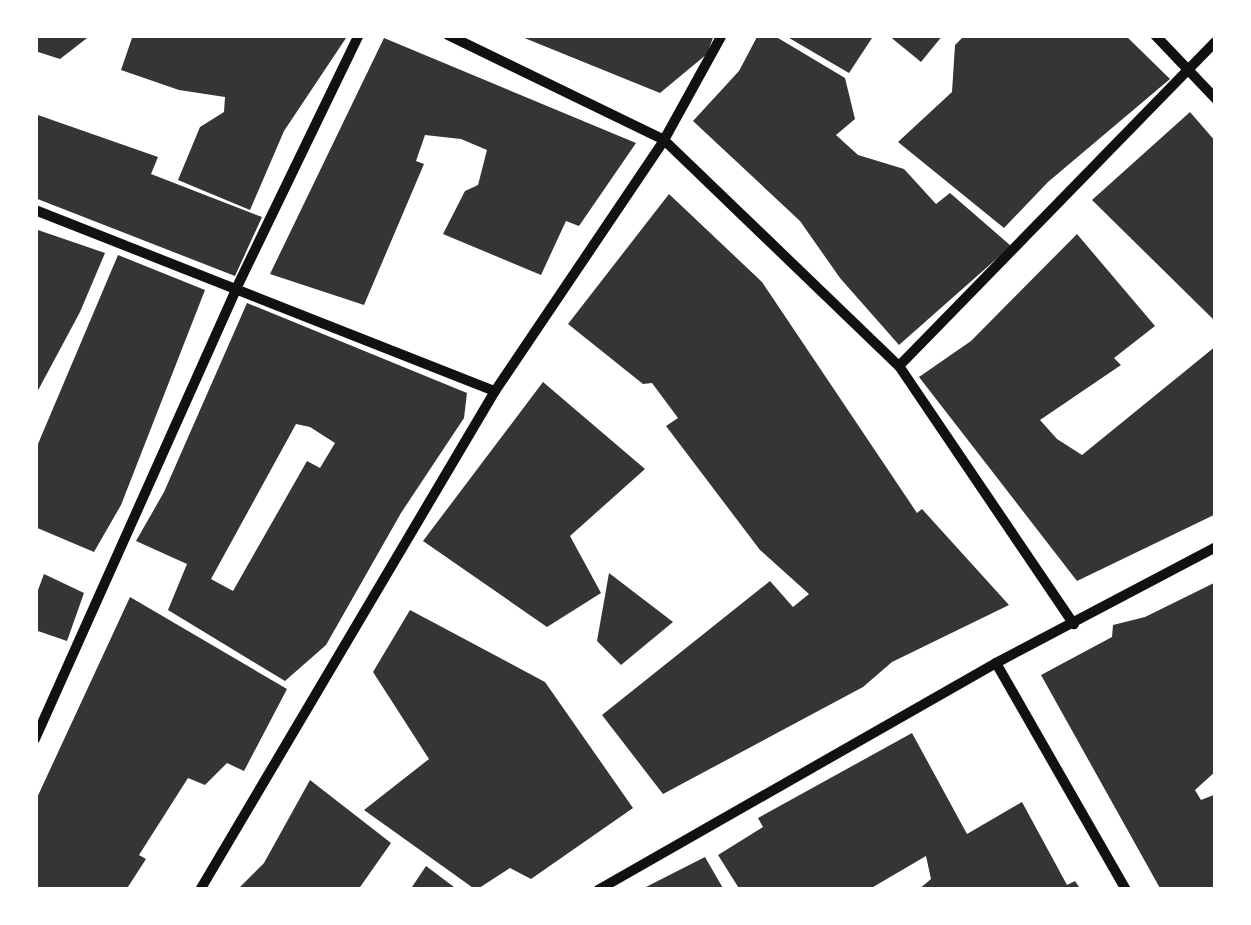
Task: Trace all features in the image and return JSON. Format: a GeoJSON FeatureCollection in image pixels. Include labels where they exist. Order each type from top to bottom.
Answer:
{"type":"FeatureCollection","features":[{"type":"Feature","properties":{"kind":"street"},"geometry":{"type":"LineString","coordinates":[[35,739],[236,289],[359,35]]}},
{"type":"Feature","properties":{"kind":"street"},"geometry":{"type":"LineString","coordinates":[[448,35],[664,140],[899,366],[1074,624]]}},
{"type":"Feature","properties":{"kind":"street"},"geometry":{"type":"LineString","coordinates":[[200,890],[494,391],[664,140],[722,35]]}},
{"type":"Feature","properties":{"kind":"street"},"geometry":{"type":"LineString","coordinates":[[1156,35],[1216,99]]}},
{"type":"Feature","properties":{"kind":"street"},"geometry":{"type":"LineString","coordinates":[[899,366],[1216,41]]}},
{"type":"Feature","properties":{"kind":"street"},"geometry":{"type":"LineString","coordinates":[[35,210],[494,391]]}},
{"type":"Feature","properties":{"kind":"street"},"geometry":{"type":"LineString","coordinates":[[598,890],[996,664],[1216,547]]}},
{"type":"Feature","properties":{"kind":"street"},"geometry":{"type":"LineString","coordinates":[[996,664],[1126,890]]}},
{"type":"Feature","properties":{"kind":"building"},"geometry":{"type":"Polygon","coordinates":[[[35,35],[91,35],[60,59],[35,51],[35,35]]]}},
{"type":"Feature","properties":{"kind":"building"},"geometry":{"type":"Polygon","coordinates":[[[133,35],[348,35],[284,131],[250,210],[178,180],[200,127],[224,112],[225,97],[179,90],[121,70],[133,35]]]}},
{"type":"Feature","properties":{"kind":"building"},"geometry":{"type":"Polygon","coordinates":[[[517,35],[714,35],[707,54],[660,93],[517,35]]]}},
{"type":"Feature","properties":{"kind":"building"},"geometry":{"type":"Polygon","coordinates":[[[758,35],[773,35],[845,78],[855,119],[836,135],[858,155],[904,169],[936,204],[950,193],[1011,246],[899,345],[840,278],[800,221],[693,121],[739,71],[758,35]]]}},
{"type":"Feature","properties":{"kind":"building"},"geometry":{"type":"Polygon","coordinates":[[[784,35],[874,35],[849,73],[784,35]]]}},
{"type":"Feature","properties":{"kind":"building"},"geometry":{"type":"Polygon","coordinates":[[[888,35],[943,35],[921,62],[888,35]]]}},
{"type":"Feature","properties":{"kind":"building"},"geometry":{"type":"Polygon","coordinates":[[[965,35],[1125,35],[1170,79],[1048,182],[1004,228],[898,142],[952,92],[955,45],[965,35]]]}},
{"type":"Feature","properties":{"kind":"building"},"geometry":{"type":"Polygon","coordinates":[[[384,38],[636,143],[579,226],[566,221],[541,275],[443,234],[465,191],[478,185],[487,150],[461,139],[425,135],[416,161],[424,164],[364,305],[270,274],[384,38]]]}},
{"type":"Feature","properties":{"kind":"building"},"geometry":{"type":"Polygon","coordinates":[[[1190,112],[1216,142],[1216,322],[1092,200],[1190,112]]]}},
{"type":"Feature","properties":{"kind":"building"},"geometry":{"type":"Polygon","coordinates":[[[35,114],[158,157],[151,174],[262,217],[235,276],[35,198],[35,114]]]}},
{"type":"Feature","properties":{"kind":"building"},"geometry":{"type":"Polygon","coordinates":[[[669,194],[762,282],[917,513],[922,509],[1009,605],[892,662],[863,687],[663,794],[602,715],[770,581],[793,607],[809,594],[760,550],[666,426],[678,418],[652,383],[643,384],[568,324],[669,194]]]}},
{"type":"Feature","properties":{"kind":"building"},"geometry":{"type":"Polygon","coordinates":[[[35,229],[105,253],[80,312],[35,396],[35,229]]]}},
{"type":"Feature","properties":{"kind":"building"},"geometry":{"type":"Polygon","coordinates":[[[1077,234],[1155,326],[1114,358],[1121,365],[1040,420],[1057,439],[1082,455],[1216,346],[1216,514],[1077,581],[919,377],[971,341],[1077,234]]]}},
{"type":"Feature","properties":{"kind":"building"},"geometry":{"type":"Polygon","coordinates":[[[118,255],[205,290],[121,505],[94,552],[35,527],[35,451],[118,255]]]}},
{"type":"Feature","properties":{"kind":"building"},"geometry":{"type":"Polygon","coordinates":[[[247,303],[467,393],[464,418],[401,513],[326,645],[285,681],[168,610],[187,564],[136,541],[164,492],[247,303]],[[296,424],[211,579],[233,591],[307,461],[320,468],[335,443],[310,427],[296,424]]]}},
{"type":"Feature","properties":{"kind":"building"},"geometry":{"type":"Polygon","coordinates":[[[543,382],[645,469],[570,536],[601,593],[547,627],[423,541],[543,382]]]}},
{"type":"Feature","properties":{"kind":"building"},"geometry":{"type":"Polygon","coordinates":[[[609,573],[673,622],[621,665],[597,641],[609,573]]]}},
{"type":"Feature","properties":{"kind":"building"},"geometry":{"type":"Polygon","coordinates":[[[44,574],[84,593],[67,641],[35,630],[35,598],[44,574]]]}},
{"type":"Feature","properties":{"kind":"building"},"geometry":{"type":"Polygon","coordinates":[[[1216,582],[1216,771],[1195,790],[1201,800],[1216,794],[1216,890],[1161,890],[1041,675],[1112,637],[1113,625],[1145,617],[1216,582]]]}},
{"type":"Feature","properties":{"kind":"building"},"geometry":{"type":"Polygon","coordinates":[[[130,597],[287,689],[244,771],[227,763],[205,785],[188,778],[139,855],[146,859],[126,890],[35,890],[35,802],[130,597]]]}},
{"type":"Feature","properties":{"kind":"building"},"geometry":{"type":"Polygon","coordinates":[[[410,610],[545,682],[633,808],[531,879],[510,868],[476,890],[364,810],[429,759],[373,672],[410,610]]]}},
{"type":"Feature","properties":{"kind":"building"},"geometry":{"type":"Polygon","coordinates":[[[912,733],[967,834],[1022,802],[1067,885],[1075,881],[1081,890],[918,890],[931,879],[926,856],[868,890],[740,890],[718,855],[763,827],[758,818],[912,733]]]}},
{"type":"Feature","properties":{"kind":"building"},"geometry":{"type":"Polygon","coordinates":[[[310,780],[391,843],[358,890],[237,890],[264,863],[310,780]]]}},
{"type":"Feature","properties":{"kind":"building"},"geometry":{"type":"Polygon","coordinates":[[[705,857],[724,890],[640,890],[705,857]]]}},
{"type":"Feature","properties":{"kind":"building"},"geometry":{"type":"Polygon","coordinates":[[[426,866],[458,890],[410,890],[426,866]]]}}]}
